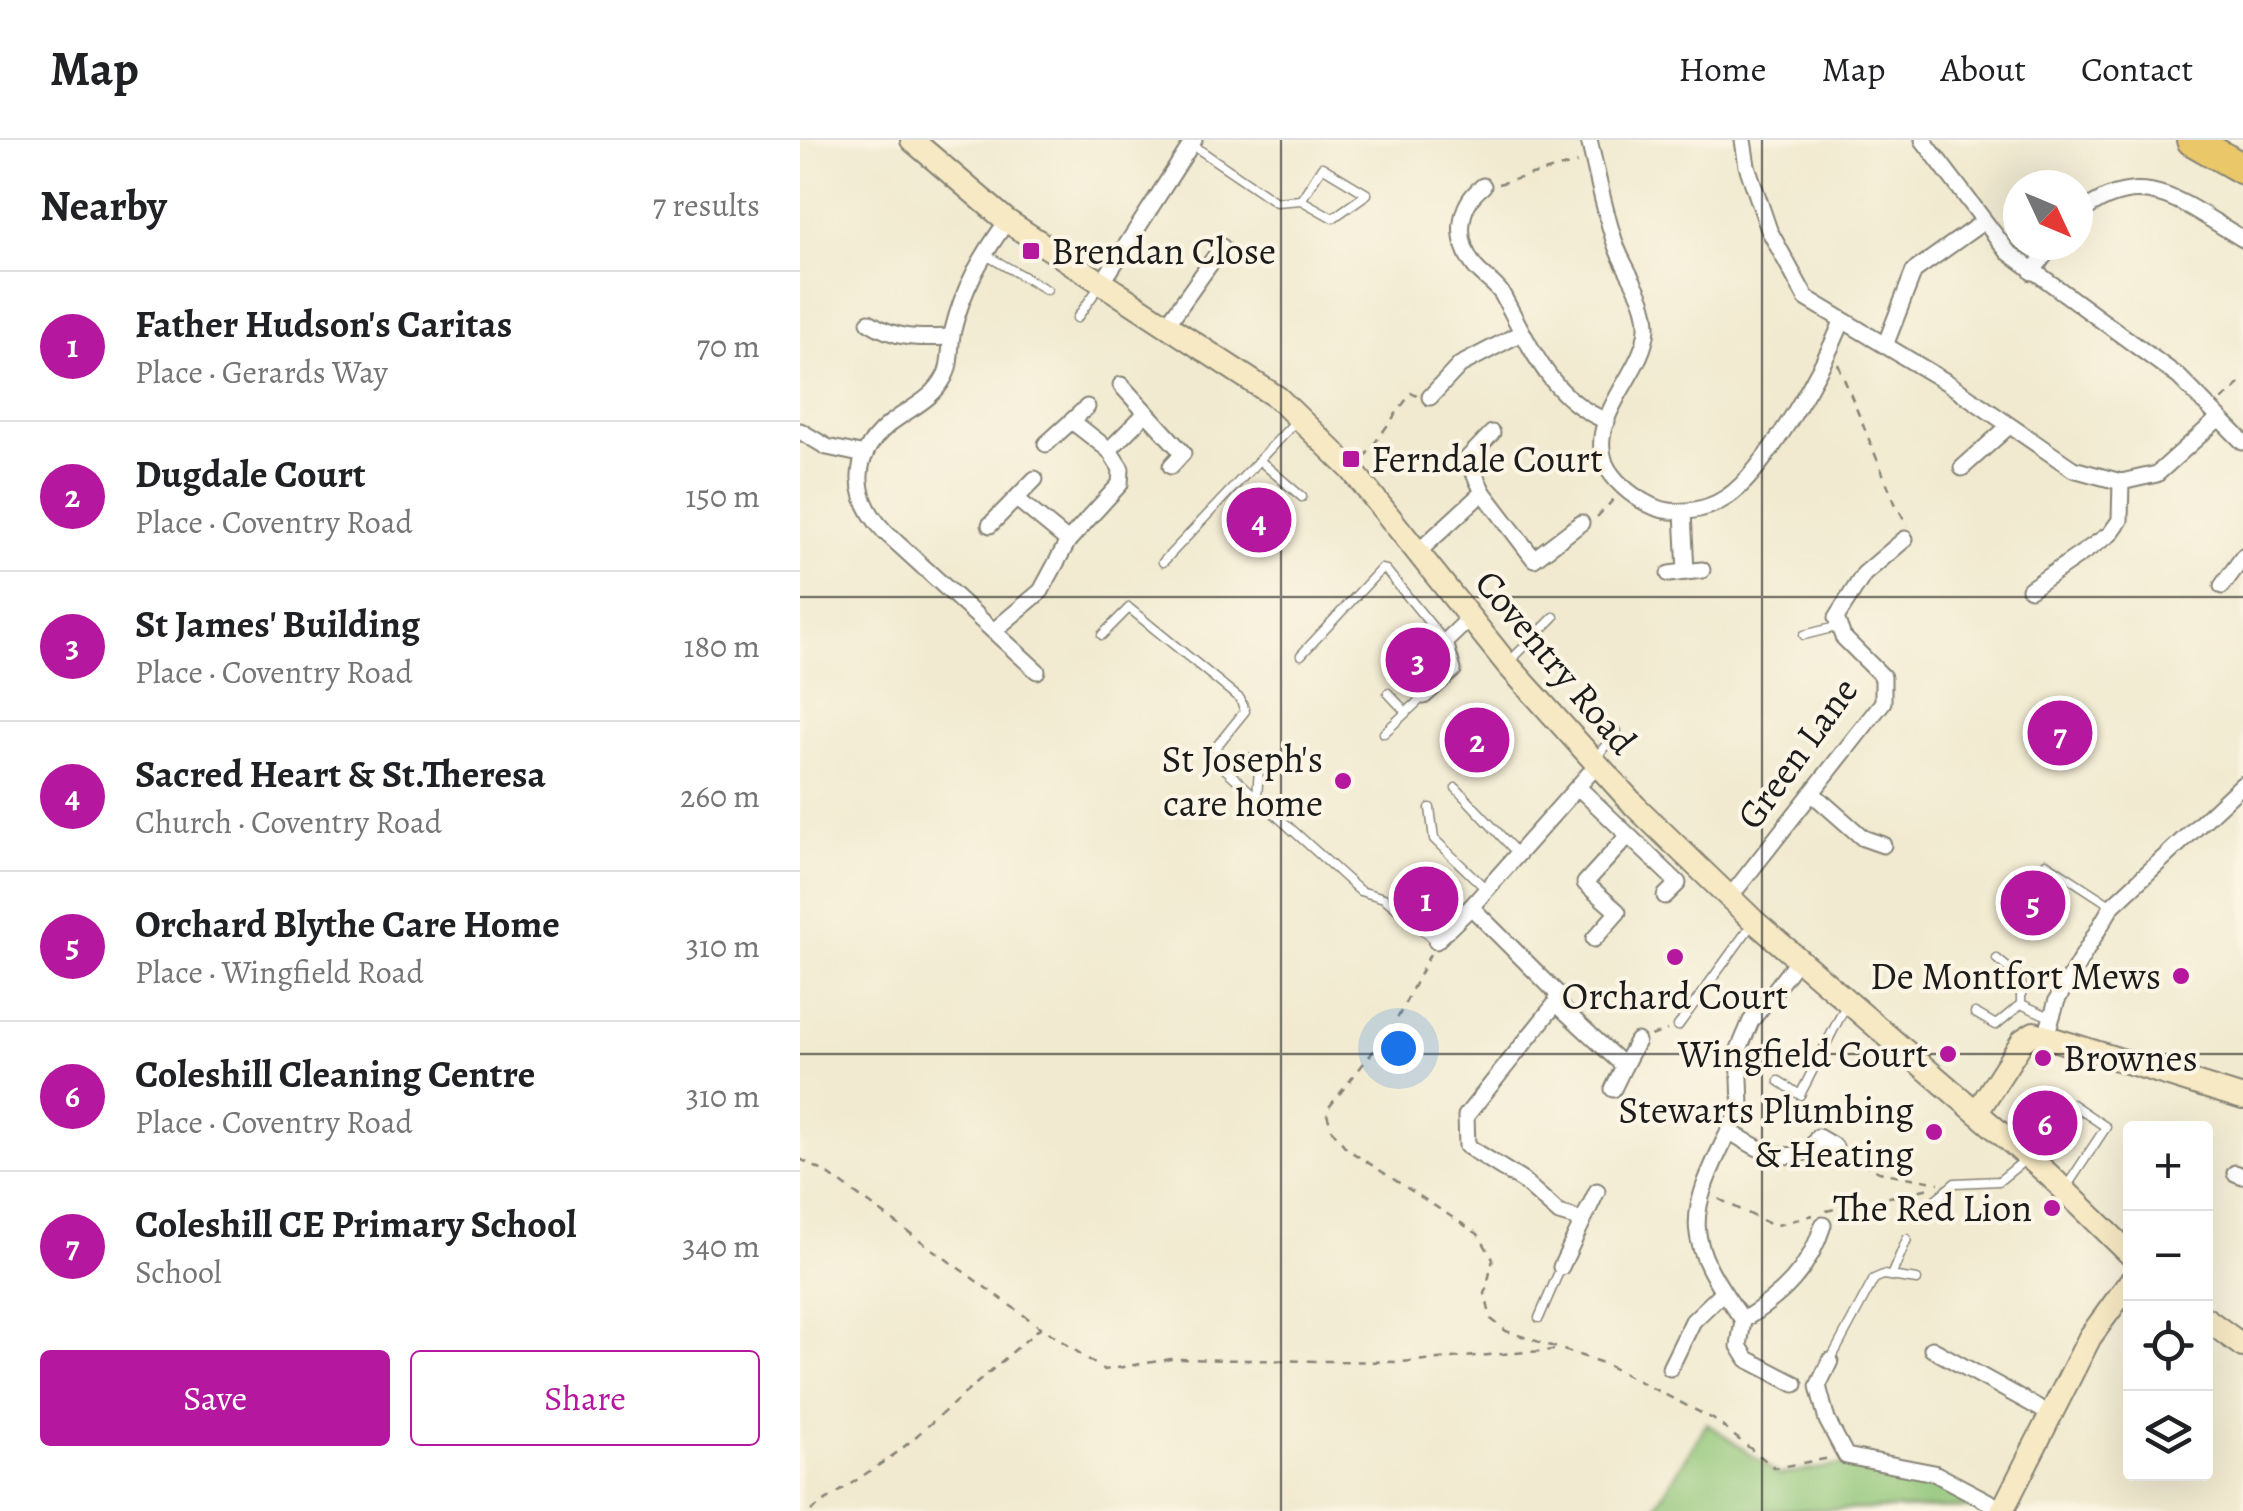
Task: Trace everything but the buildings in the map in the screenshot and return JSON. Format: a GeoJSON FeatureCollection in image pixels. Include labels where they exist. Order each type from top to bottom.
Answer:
{"type":"FeatureCollection","features":[{"type":"Feature","properties":{"kind":"highway"},"geometry":{"type":"LineString","coordinates":[[2192,140],[2243,169]]}},
{"type":"Feature","properties":{"kind":"main road","name":"Coventry Road"},"geometry":{"type":"LineString","coordinates":[[912,140],[1007,221],[1278,398],[1353,472],[1507,664],[1594,764],[1754,921],[2123,1241]]}},
{"type":"Feature","properties":{"kind":"main road"},"geometry":{"type":"LineString","coordinates":[[1977,1112],[2023,1040],[2048,1025],[2243,1098]]}},
{"type":"Feature","properties":{"kind":"main road"},"geometry":{"type":"LineString","coordinates":[[2002,1510],[2102,1316],[2123,1290]]}},
{"type":"Feature","properties":{"kind":"main road"},"geometry":{"type":"LineString","coordinates":[[2213,1324],[2243,1346]]}},
{"type":"Feature","properties":{"kind":"street"},"geometry":{"type":"LineString","coordinates":[[1589,140],[1615,246],[1644,304],[1647,327],[1644,344],[1607,421],[1605,463],[1624,487],[1653,508],[1683,512],[1705,508],[1735,491],[1832,348],[1842,321]]}},
{"type":"Feature","properties":{"kind":"street"},"geometry":{"type":"LineString","coordinates":[[1743,140],[1747,166],[1786,269],[1806,298],[1886,343],[2073,469],[2121,482],[2166,469],[2215,414]]}},
{"type":"Feature","properties":{"kind":"street"},"geometry":{"type":"LineString","coordinates":[[1923,140],[1983,222],[2032,272],[2179,377],[2243,442]]}},
{"type":"Feature","properties":{"kind":"street"},"geometry":{"type":"LineString","coordinates":[[1102,284],[1188,143]]}},
{"type":"Feature","properties":{"kind":"street"},"geometry":{"type":"LineString","coordinates":[[1483,186],[1471,196],[1461,220],[1466,254],[1499,289],[1521,333],[1570,402],[1607,421]]}},
{"type":"Feature","properties":{"kind":"street"},"geometry":{"type":"LineString","coordinates":[[2093,205],[2114,191],[2137,188],[2163,193],[2243,239]]}},
{"type":"Feature","properties":{"kind":"street"},"geometry":{"type":"LineString","coordinates":[[1007,221],[984,254],[960,301],[948,371],[933,396],[885,428],[864,455],[858,484],[865,510],[1037,670]]}},
{"type":"Feature","properties":{"kind":"street"},"geometry":{"type":"LineString","coordinates":[[1886,343],[1914,271],[1983,222]]}},
{"type":"Feature","properties":{"kind":"street"},"geometry":{"type":"LineString","coordinates":[[1166,326],[1222,248]]}},
{"type":"Feature","properties":{"kind":"street"},"geometry":{"type":"LineString","coordinates":[[2032,272],[2041,260]]}},
{"type":"Feature","properties":{"kind":"street"},"geometry":{"type":"LineString","coordinates":[[870,322],[888,334],[910,339],[951,336]]}},
{"type":"Feature","properties":{"kind":"street"},"geometry":{"type":"LineString","coordinates":[[1430,397],[1460,365],[1521,333]]}},
{"type":"Feature","properties":{"kind":"street"},"geometry":{"type":"LineString","coordinates":[[1121,385],[1183,453],[1171,466]]}},
{"type":"Feature","properties":{"kind":"street"},"geometry":{"type":"LineString","coordinates":[[1046,444],[1087,406]]}},
{"type":"Feature","properties":{"kind":"street"},"geometry":{"type":"LineString","coordinates":[[1109,450],[1146,413]]}},
{"type":"Feature","properties":{"kind":"street"},"geometry":{"type":"LineString","coordinates":[[996,629],[1041,590],[1068,542],[1120,484],[1121,469],[1109,450],[1073,422]]}},
{"type":"Feature","properties":{"kind":"street"},"geometry":{"type":"LineString","coordinates":[[1962,468],[2008,427]]}},
{"type":"Feature","properties":{"kind":"street"},"geometry":{"type":"LineString","coordinates":[[800,431],[826,447],[864,455]]}},
{"type":"Feature","properties":{"kind":"street"},"geometry":{"type":"LineString","coordinates":[[1492,433],[1466,459],[1483,492],[1534,559],[1581,523]]}},
{"type":"Feature","properties":{"kind":"street"},"geometry":{"type":"LineString","coordinates":[[990,525],[1035,479]]}},
{"type":"Feature","properties":{"kind":"street"},"geometry":{"type":"LineString","coordinates":[[2030,588],[2110,534],[2120,520],[2121,482]]}},
{"type":"Feature","properties":{"kind":"street"},"geometry":{"type":"LineString","coordinates":[[1418,552],[1483,492]]}},
{"type":"Feature","properties":{"kind":"street"},"geometry":{"type":"LineString","coordinates":[[1018,500],[1068,542]]}},
{"type":"Feature","properties":{"kind":"street"},"geometry":{"type":"LineString","coordinates":[[1683,512],[1686,572]]}},
{"type":"Feature","properties":{"kind":"street","name":"Green Lane"},"geometry":{"type":"LineString","coordinates":[[1730,897],[1884,702],[1882,678],[1836,627],[1852,588],[1890,560],[1905,539]]}},
{"type":"Feature","properties":{"kind":"street"},"geometry":{"type":"LineString","coordinates":[[2222,586],[2243,557]]}},
{"type":"Feature","properties":{"kind":"street"},"geometry":{"type":"LineString","coordinates":[[1424,696],[1452,670],[1445,642],[1470,617]]}},
{"type":"Feature","properties":{"kind":"street"},"geometry":{"type":"LineString","coordinates":[[1436,941],[1579,788],[1594,764]]}},
{"type":"Feature","properties":{"kind":"street"},"geometry":{"type":"LineString","coordinates":[[2048,1025],[2112,906],[2243,784]]}},
{"type":"Feature","properties":{"kind":"street"},"geometry":{"type":"LineString","coordinates":[[1579,788],[1678,883],[1666,896]]}},
{"type":"Feature","properties":{"kind":"street"},"geometry":{"type":"LineString","coordinates":[[1813,794],[1860,846],[1883,845]]}},
{"type":"Feature","properties":{"kind":"street"},"geometry":{"type":"LineString","coordinates":[[1594,938],[1618,912],[1585,883],[1627,837]]}},
{"type":"Feature","properties":{"kind":"street"},"geometry":{"type":"LineString","coordinates":[[1471,907],[1557,992],[1556,1003],[1474,1102],[1466,1116],[1467,1146],[1522,1182],[1560,1214],[1582,1220]]}},
{"type":"Feature","properties":{"kind":"street"},"geometry":{"type":"LineString","coordinates":[[1795,1384],[1748,1358],[1739,1346],[1743,1320],[1707,1270],[1696,1231],[1700,1190],[1742,1096],[1739,1049],[1752,1021],[1798,960]]}},
{"type":"Feature","properties":{"kind":"street"},"geometry":{"type":"LineString","coordinates":[[1556,1003],[1624,1066]]}},
{"type":"Feature","properties":{"kind":"street"},"geometry":{"type":"LineString","coordinates":[[1613,1090],[1637,1041]]}},
{"type":"Feature","properties":{"kind":"street"},"geometry":{"type":"LineString","coordinates":[[1729,1131],[1763,1152],[1782,1158],[1810,1150],[1818,1137],[1835,1147]]}},
{"type":"Feature","properties":{"kind":"street"},"geometry":{"type":"LineString","coordinates":[[1562,1267],[1597,1191]]}},
{"type":"Feature","properties":{"kind":"street"},"geometry":{"type":"LineString","coordinates":[[1743,1320],[1781,1296],[1814,1254],[1823,1225]]}},
{"type":"Feature","properties":{"kind":"street"},"geometry":{"type":"LineString","coordinates":[[1670,1368],[1694,1321],[1723,1292]]}},
{"type":"Feature","properties":{"kind":"street"},"geometry":{"type":"LineString","coordinates":[[1932,1349],[2050,1414]]}},
{"type":"Feature","properties":{"kind":"street"},"geometry":{"type":"LineString","coordinates":[[1830,1361],[1818,1386],[1827,1420],[1846,1456],[1934,1474],[2002,1510]]}},
{"type":"Feature","properties":{"kind":"lane"},"geometry":{"type":"LineString","coordinates":[[1188,143],[1276,202],[1301,200],[1333,218],[1367,194],[1322,167],[1301,200]]}},
{"type":"Feature","properties":{"kind":"lane"},"geometry":{"type":"LineString","coordinates":[[984,254],[1046,290]]}},
{"type":"Feature","properties":{"kind":"lane"},"geometry":{"type":"LineString","coordinates":[[1077,318],[1102,284]]}},
{"type":"Feature","properties":{"kind":"lane"},"geometry":{"type":"LineString","coordinates":[[1163,562],[1298,418]]}},
{"type":"Feature","properties":{"kind":"lane"},"geometry":{"type":"LineString","coordinates":[[1259,460],[1302,497]]}},
{"type":"Feature","properties":{"kind":"lane"},"geometry":{"type":"LineString","coordinates":[[1301,655],[1381,569],[1386,570],[1445,642]]}},
{"type":"Feature","properties":{"kind":"lane"},"geometry":{"type":"LineString","coordinates":[[1102,634],[1125,607],[1129,608],[1240,699],[1245,710],[1216,748],[1217,756],[1228,767]]}},
{"type":"Feature","properties":{"kind":"lane"},"geometry":{"type":"LineString","coordinates":[[1507,664],[1554,618]]}},
{"type":"Feature","properties":{"kind":"lane"},"geometry":{"type":"LineString","coordinates":[[1804,634],[1836,627]]}},
{"type":"Feature","properties":{"kind":"lane"},"geometry":{"type":"LineString","coordinates":[[1388,693],[1406,712]]}},
{"type":"Feature","properties":{"kind":"lane"},"geometry":{"type":"LineString","coordinates":[[1384,732],[1424,696]]}},
{"type":"Feature","properties":{"kind":"lane"},"geometry":{"type":"LineString","coordinates":[[1594,764],[1616,731]]}},
{"type":"Feature","properties":{"kind":"lane"},"geometry":{"type":"LineString","coordinates":[[1257,798],[1258,768],[1250,758],[1225,769],[1239,786],[1360,891],[1384,898],[1436,941]]}},
{"type":"Feature","properties":{"kind":"lane"},"geometry":{"type":"LineString","coordinates":[[1456,788],[1518,854]]}},
{"type":"Feature","properties":{"kind":"lane"},"geometry":{"type":"LineString","coordinates":[[1430,808],[1434,839],[1486,889]]}},
{"type":"Feature","properties":{"kind":"lane"},"geometry":{"type":"LineString","coordinates":[[2046,862],[2112,906]]}},
{"type":"Feature","properties":{"kind":"lane"},"geometry":{"type":"LineString","coordinates":[[1678,1026],[1754,921]]}},
{"type":"Feature","properties":{"kind":"lane"},"geometry":{"type":"LineString","coordinates":[[1975,1013],[1996,1025],[2021,1004],[2021,978],[1998,959]]}},
{"type":"Feature","properties":{"kind":"lane"},"geometry":{"type":"LineString","coordinates":[[1778,1082],[1800,1095],[1846,1002]]}},
{"type":"Feature","properties":{"kind":"lane"},"geometry":{"type":"LineString","coordinates":[[2021,1004],[2048,1025]]}},
{"type":"Feature","properties":{"kind":"lane"},"geometry":{"type":"LineString","coordinates":[[2065,1190],[2106,1127],[2072,1104]]}},
{"type":"Feature","properties":{"kind":"lane"},"geometry":{"type":"LineString","coordinates":[[1931,1203],[1955,1183],[2000,1181],[2028,1156]]}},
{"type":"Feature","properties":{"kind":"lane"},"geometry":{"type":"LineString","coordinates":[[1891,1276],[1907,1240]]}},
{"type":"Feature","properties":{"kind":"lane"},"geometry":{"type":"LineString","coordinates":[[1539,1318],[1562,1267]]}},
{"type":"Feature","properties":{"kind":"lane"},"geometry":{"type":"LineString","coordinates":[[1830,1361],[1874,1278],[1917,1280]]}},
{"type":"Feature","properties":{"kind":"path"},"geometry":{"type":"LineString","coordinates":[[1483,186],[1594,158]]}},
{"type":"Feature","properties":{"kind":"path"},"geometry":{"type":"LineString","coordinates":[[1832,348],[1894,503],[1913,534],[1905,539]]}},
{"type":"Feature","properties":{"kind":"path"},"geometry":{"type":"LineString","coordinates":[[2215,414],[2243,381]]}},
{"type":"Feature","properties":{"kind":"path"},"geometry":{"type":"LineString","coordinates":[[1353,472],[1410,392],[1426,401],[1430,397]]}},
{"type":"Feature","properties":{"kind":"path"},"geometry":{"type":"LineString","coordinates":[[1581,523],[1586,528],[1624,487]]}},
{"type":"Feature","properties":{"kind":"path"},"geometry":{"type":"LineString","coordinates":[[1436,941],[1394,1025],[1326,1111],[1332,1130],[1347,1149],[1478,1234],[1493,1259],[1484,1294],[1491,1320],[1532,1343],[1603,1363],[1713,1419],[1775,1468],[1846,1456]]}},
{"type":"Feature","properties":{"kind":"path"},"geometry":{"type":"LineString","coordinates":[[1637,1041],[1678,1026]]}},
{"type":"Feature","properties":{"kind":"path"},"geometry":{"type":"LineString","coordinates":[[1835,1147],[1879,1172],[1955,1183]]}},
{"type":"Feature","properties":{"kind":"path"},"geometry":{"type":"LineString","coordinates":[[800,1159],[827,1173],[1104,1370],[1171,1359],[1399,1362],[1560,1349]]}},
{"type":"Feature","properties":{"kind":"path"},"geometry":{"type":"LineString","coordinates":[[1700,1190],[1774,1226],[1883,1195],[1955,1183]]}},
{"type":"Feature","properties":{"kind":"path"},"geometry":{"type":"LineString","coordinates":[[811,1511],[898,1452],[1041,1327]]}},
{"type":"Feature","properties":{"kind":"green space"},"geometry":{"type":"Polygon","coordinates":[[[1707,1423],[1779,1475],[1847,1464],[1938,1481],[1988,1508],[1653,1511],[1707,1423]]]}},
{"type":"Feature","properties":{"kind":"place","name":"Brendan Close"},"geometry":{"type":"Point","coordinates":[1031,251]}},
{"type":"Feature","properties":{"kind":"place","name":"Ferndale Court"},"geometry":{"type":"Point","coordinates":[1351,459]}},
{"type":"Feature","properties":{"kind":"place","name":"Sacred Heart & St.Theresa"},"geometry":{"type":"Point","coordinates":[1259,520]}},
{"type":"Feature","properties":{"kind":"place","name":"St James' Building"},"geometry":{"type":"Point","coordinates":[1418,660]}},
{"type":"Feature","properties":{"kind":"place","name":"Coleshill CE Primary School"},"geometry":{"type":"Point","coordinates":[2060,733]}},
{"type":"Feature","properties":{"kind":"place","name":"Dugdale Court"},"geometry":{"type":"Point","coordinates":[1477,740]}},
{"type":"Feature","properties":{"kind":"place","name":"St Joseph's care home"},"geometry":{"type":"Point","coordinates":[1343,781]}},
{"type":"Feature","properties":{"kind":"place","name":"Father Hudson's Caritas"},"geometry":{"type":"Point","coordinates":[1426,899]}},
{"type":"Feature","properties":{"kind":"place","name":"Orchard Blythe Care Home"},"geometry":{"type":"Point","coordinates":[2033,903]}},
{"type":"Feature","properties":{"kind":"place","name":"Orchard Court"},"geometry":{"type":"Point","coordinates":[1675,957]}},
{"type":"Feature","properties":{"kind":"place","name":"De Montfort Mews"},"geometry":{"type":"Point","coordinates":[2181,976]}},
{"type":"Feature","properties":{"kind":"place","name":"Wingfield Court"},"geometry":{"type":"Point","coordinates":[1948,1054]}},
{"type":"Feature","properties":{"kind":"place","name":"Brownes"},"geometry":{"type":"Point","coordinates":[2043,1058]}},
{"type":"Feature","properties":{"kind":"place","name":"Coleshill Cleaning Centre"},"geometry":{"type":"Point","coordinates":[2045,1123]}},
{"type":"Feature","properties":{"kind":"place","name":"Stewarts Plumbing & Heating"},"geometry":{"type":"Point","coordinates":[1934,1132]}},
{"type":"Feature","properties":{"kind":"place","name":"The Red Lion"},"geometry":{"type":"Point","coordinates":[2052,1208]}}]}
